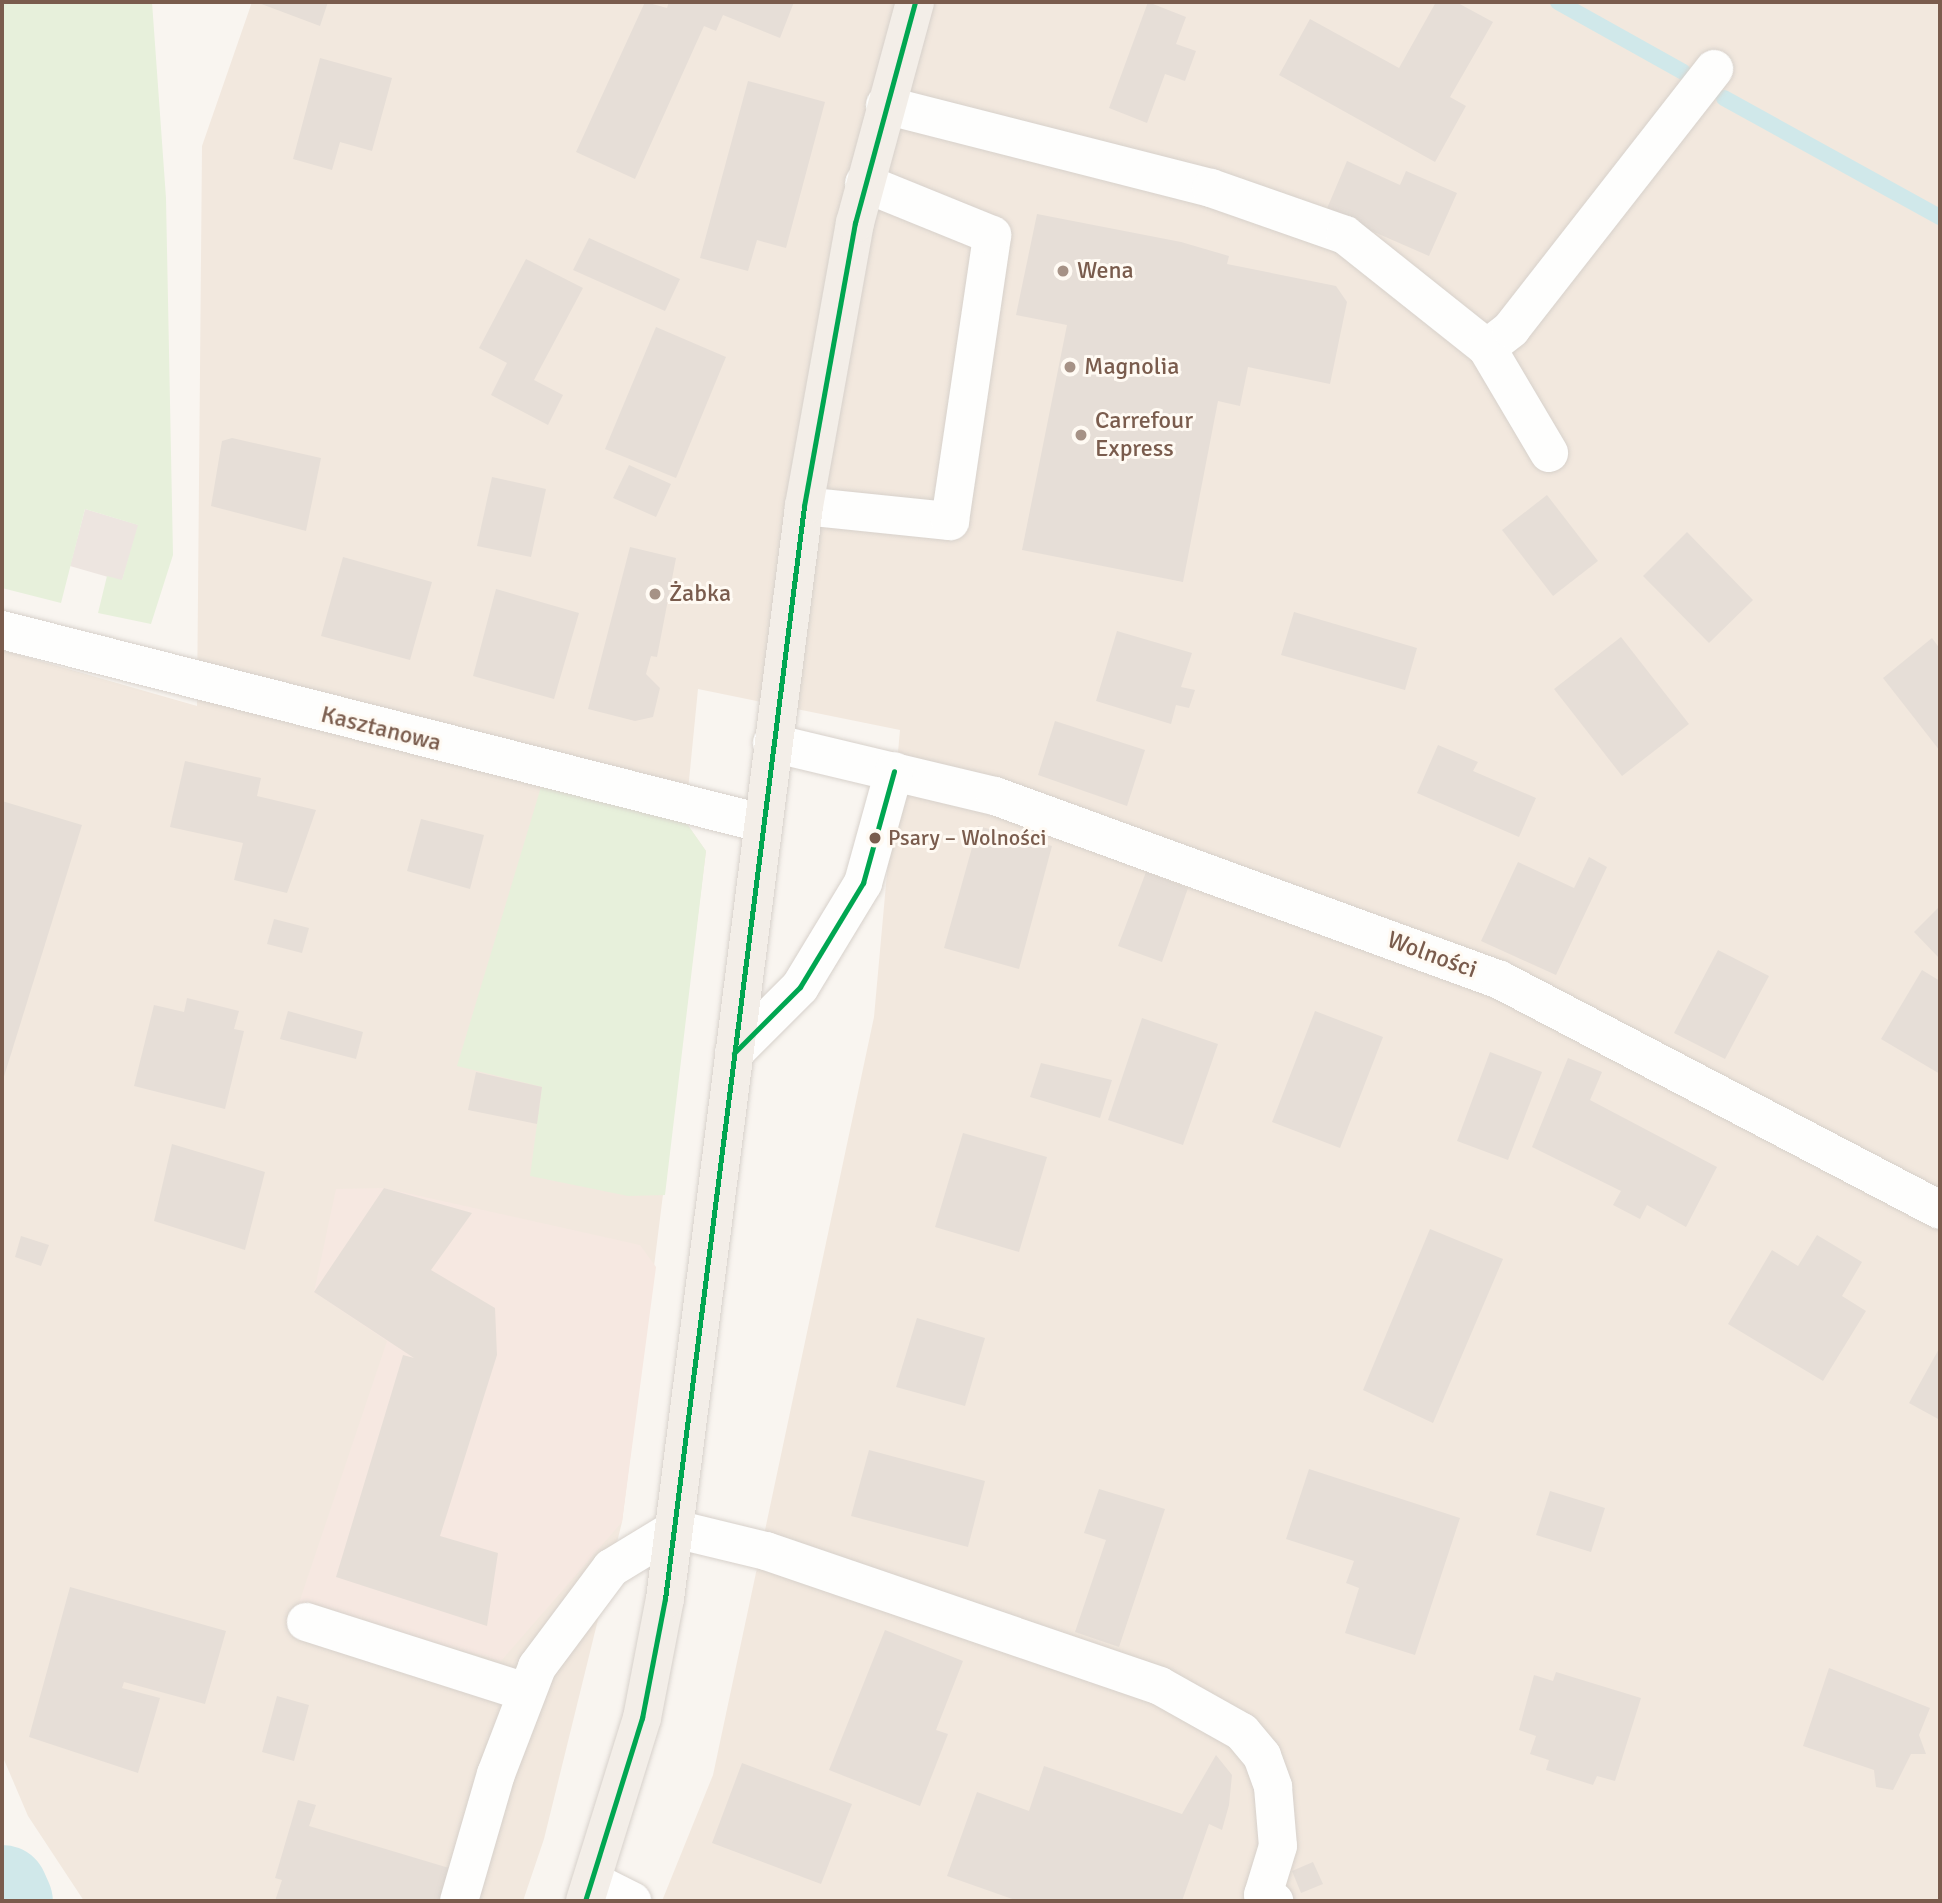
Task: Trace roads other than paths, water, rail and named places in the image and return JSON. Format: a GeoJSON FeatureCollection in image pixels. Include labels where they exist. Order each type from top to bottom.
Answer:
{"type":"FeatureCollection","features":[{"type":"Feature","properties":{"kind":"main road"},"geometry":{"type":"LineString","coordinates":[[589,1891],[642,1718],[676,1529],[761,823],[804,506],[864,183],[915,2]]}},
{"type":"Feature","properties":{"kind":"street"},"geometry":{"type":"LineString","coordinates":[[1487,348],[1511,329],[1714,69]]}},
{"type":"Feature","properties":{"kind":"street"},"geometry":{"type":"LineString","coordinates":[[885,105],[1055,145],[1310,220],[1345,235],[1487,348],[1549,453]]}},
{"type":"Feature","properties":{"kind":"street"},"geometry":{"type":"LineString","coordinates":[[804,506],[950,521],[992,235],[864,183]]}},
{"type":"Feature","properties":{"kind":"street","name":"Kasztanowa"},"geometry":{"type":"LineString","coordinates":[[2,631],[761,823]]}},
{"type":"Feature","properties":{"kind":"street","name":"Wolności"},"geometry":{"type":"LineString","coordinates":[[772,743],[995,796],[1500,980],[1940,1210]]}},
{"type":"Feature","properties":{"kind":"street"},"geometry":{"type":"LineString","coordinates":[[734,1053],[800,987],[863,883],[894,771]]}},
{"type":"Feature","properties":{"kind":"street"},"geometry":{"type":"LineString","coordinates":[[459,1901],[525,1692],[571,1615],[611,1568],[676,1529],[766,1551],[1160,1686],[1232,1726],[1262,1756],[1273,1787],[1278,1846],[1262,1895],[1274,1901]]}},
{"type":"Feature","properties":{"kind":"street"},"geometry":{"type":"LineString","coordinates":[[306,1622],[525,1692]]}},
{"type":"Feature","properties":{"kind":"street"},"geometry":{"type":"LineString","coordinates":[[589,1891],[632,1901]]}},
{"type":"Feature","properties":{"kind":"waterway"},"geometry":{"type":"LineString","coordinates":[[1558,2],[1683,72]]}},
{"type":"Feature","properties":{"kind":"waterway"},"geometry":{"type":"LineString","coordinates":[[1724,98],[1940,217]]}},
{"type":"Feature","properties":{"kind":"waterway"},"geometry":{"type":"LineString","coordinates":[[2,1890],[7,1901]]}},
{"type":"Feature","properties":{"kind":"place","name":"Wena"},"geometry":{"type":"Point","coordinates":[1063,271]}},
{"type":"Feature","properties":{"kind":"place","name":"Magnolia"},"geometry":{"type":"Point","coordinates":[1070,367]}},
{"type":"Feature","properties":{"kind":"place","name":"Carrefour Express"},"geometry":{"type":"Point","coordinates":[1081,435]}},
{"type":"Feature","properties":{"kind":"place","name":"Żabka"},"geometry":{"type":"Point","coordinates":[655,594]}},
{"type":"Feature","properties":{"kind":"place","name":"Psary – Wolności"},"geometry":{"type":"Point","coordinates":[875,838]}}]}
